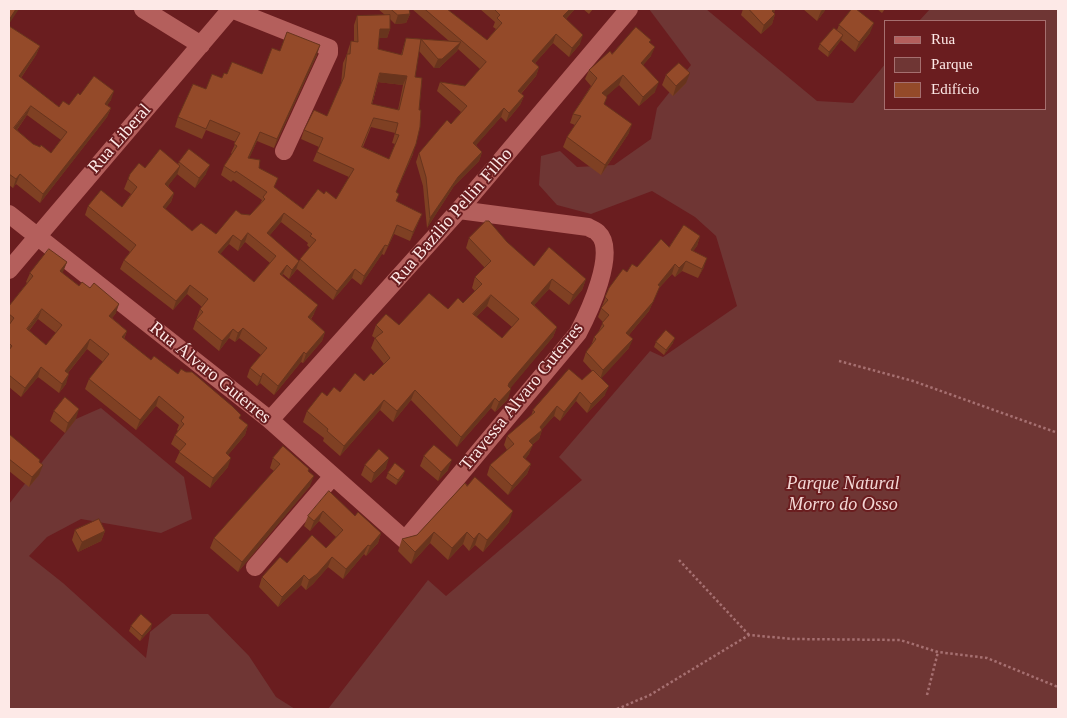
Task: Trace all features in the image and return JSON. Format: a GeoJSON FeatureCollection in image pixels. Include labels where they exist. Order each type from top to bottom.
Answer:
{"type":"FeatureCollection","features":[{"type":"Feature","properties":{"kind":"street"},"geometry":{"type":"LineString","coordinates":[[143,9],[201,44]]}},
{"type":"Feature","properties":{"kind":"street"},"geometry":{"type":"LineString","coordinates":[[231,9],[329,48],[329,53],[284,151]]}},
{"type":"Feature","properties":{"kind":"street","name":"Rua Liberal"},"geometry":{"type":"LineString","coordinates":[[9,270],[231,9]]}},
{"type":"Feature","properties":{"kind":"street","name":"Rua Bazilio Pellin Filho"},"geometry":{"type":"LineString","coordinates":[[270,420],[459,210],[628,9]]}},
{"type":"Feature","properties":{"kind":"street","name":"Travessa Alvaro Guterres"},"geometry":{"type":"LineString","coordinates":[[405,540],[578,333],[587,316],[605,264],[604,244],[599,233],[588,227],[459,210]]}},
{"type":"Feature","properties":{"kind":"street","name":"Rua Álvaro Guterres"},"geometry":{"type":"LineString","coordinates":[[9,214],[270,420],[405,540]]}},
{"type":"Feature","properties":{"kind":"street"},"geometry":{"type":"LineString","coordinates":[[256,567],[334,476]]}},
{"type":"Feature","properties":{"kind":"path"},"geometry":{"type":"LineString","coordinates":[[839,361],[913,381],[1058,433]]}},
{"type":"Feature","properties":{"kind":"path"},"geometry":{"type":"LineString","coordinates":[[679,560],[749,635]]}},
{"type":"Feature","properties":{"kind":"path"},"geometry":{"type":"LineString","coordinates":[[617,709],[650,695],[749,635],[793,639],[900,640],[938,652],[987,658],[1058,687]]}},
{"type":"Feature","properties":{"kind":"path"},"geometry":{"type":"LineString","coordinates":[[927,695],[938,652]]}},
{"type":"Feature","properties":{"kind":"green space","name":"Parque Natural Morro do Osso"},"geometry":{"type":"Polygon","coordinates":[[[649,9],[706,9],[817,101],[853,103],[884,65],[884,110],[1047,110],[1047,20],[920,20],[930,9],[1058,9],[1058,709],[328,709],[428,580],[446,596],[582,480],[559,457],[650,351],[663,357],[737,306],[716,236],[695,217],[652,191],[591,214],[557,205],[539,185],[541,156],[560,151],[577,167],[614,165],[651,139],[657,108],[691,65],[649,9]]]}},
{"type":"Feature","properties":{"kind":"green space"},"geometry":{"type":"Polygon","coordinates":[[[101,408],[184,477],[192,519],[161,533],[81,519],[47,537],[29,556],[63,583],[146,658],[150,632],[172,614],[208,614],[249,656],[276,697],[295,709],[9,709],[9,504],[76,419],[101,408]]]}},
{"type":"Feature","properties":{"kind":"building"},"geometry":{"type":"Polygon","coordinates":[[[9,9],[16,9],[9,20],[9,9]]]}},
{"type":"Feature","properties":{"kind":"building"},"geometry":{"type":"Polygon","coordinates":[[[391,9],[409,9],[410,14],[398,15],[391,9]]]}},
{"type":"Feature","properties":{"kind":"building"},"geometry":{"type":"Polygon","coordinates":[[[425,9],[447,9],[487,40],[502,23],[497,18],[500,15],[494,9],[570,9],[563,16],[583,35],[572,48],[556,34],[532,61],[539,67],[518,91],[524,96],[509,113],[504,108],[473,143],[482,152],[458,177],[430,218],[426,177],[419,153],[447,120],[451,124],[467,106],[440,82],[465,86],[486,62],[425,9]]]}},
{"type":"Feature","properties":{"kind":"building"},"geometry":{"type":"Polygon","coordinates":[[[749,9],[774,9],[772,11],[775,14],[764,25],[749,9]]]}},
{"type":"Feature","properties":{"kind":"building"},"geometry":{"type":"Polygon","coordinates":[[[852,9],[856,9],[874,23],[859,42],[839,25],[852,9]]]}},
{"type":"Feature","properties":{"kind":"building"},"geometry":{"type":"Polygon","coordinates":[[[390,15],[390,29],[380,29],[378,49],[402,55],[406,38],[421,39],[415,77],[422,78],[419,110],[421,110],[420,127],[416,144],[396,192],[399,194],[396,201],[422,214],[413,232],[397,225],[388,246],[385,245],[364,276],[355,269],[337,291],[300,259],[316,240],[310,236],[312,234],[284,213],[267,233],[299,261],[292,270],[287,265],[280,274],[318,305],[308,317],[325,332],[306,354],[304,352],[278,386],[263,373],[261,377],[250,368],[267,348],[243,328],[238,333],[233,329],[222,341],[196,320],[203,312],[200,309],[208,299],[190,285],[176,301],[124,260],[136,245],[88,206],[101,190],[122,207],[137,187],[128,179],[130,174],[139,163],[145,168],[160,149],[180,166],[165,184],[174,193],[163,207],[192,231],[201,223],[216,234],[236,210],[241,214],[250,215],[265,199],[263,197],[267,192],[236,171],[235,173],[224,166],[237,146],[234,144],[240,133],[210,120],[206,129],[178,117],[193,84],[206,89],[212,74],[222,78],[224,73],[227,74],[232,62],[262,74],[272,48],[280,51],[287,32],[320,45],[277,139],[260,132],[248,158],[260,160],[259,168],[278,178],[274,187],[303,209],[318,189],[324,194],[326,191],[336,199],[354,169],[317,152],[323,138],[304,130],[314,110],[327,116],[344,77],[351,41],[358,42],[357,16],[390,15]],[[380,73],[372,104],[399,110],[407,76],[380,73]],[[374,118],[362,147],[389,159],[399,135],[395,134],[398,123],[374,118]],[[248,233],[241,241],[233,235],[218,252],[254,282],[276,256],[248,233]]]}},
{"type":"Feature","properties":{"kind":"building"},"geometry":{"type":"Polygon","coordinates":[[[9,26],[40,46],[19,76],[59,107],[63,101],[69,105],[78,93],[80,95],[94,76],[114,91],[105,104],[111,108],[43,194],[20,174],[16,179],[9,174],[9,26]],[[31,106],[14,128],[33,144],[40,147],[41,145],[51,153],[67,132],[31,106]]]}},
{"type":"Feature","properties":{"kind":"building"},"geometry":{"type":"Polygon","coordinates":[[[636,27],[651,40],[649,42],[655,47],[641,63],[659,82],[643,97],[623,75],[602,93],[607,97],[604,104],[632,124],[605,165],[567,137],[581,116],[573,114],[597,78],[589,70],[610,51],[612,54],[636,27]]]}},
{"type":"Feature","properties":{"kind":"building"},"geometry":{"type":"Polygon","coordinates":[[[834,28],[843,35],[829,52],[820,44],[834,28]]]}},
{"type":"Feature","properties":{"kind":"building"},"geometry":{"type":"Polygon","coordinates":[[[421,39],[461,42],[442,59],[438,59],[421,39]]]}},
{"type":"Feature","properties":{"kind":"building"},"geometry":{"type":"Polygon","coordinates":[[[679,63],[690,73],[676,86],[666,75],[679,63]]]}},
{"type":"Feature","properties":{"kind":"building"},"geometry":{"type":"Polygon","coordinates":[[[189,149],[210,165],[199,178],[179,162],[189,149]]]}},
{"type":"Feature","properties":{"kind":"building"},"geometry":{"type":"Polygon","coordinates":[[[486,221],[489,221],[507,242],[534,266],[549,247],[586,279],[573,295],[552,279],[531,303],[557,327],[509,383],[508,386],[511,389],[499,402],[495,398],[461,437],[415,390],[397,411],[384,400],[344,446],[307,411],[322,392],[327,396],[334,387],[340,392],[355,373],[364,381],[390,358],[375,338],[383,332],[376,325],[386,314],[399,325],[429,293],[448,309],[458,298],[463,303],[482,284],[475,277],[491,261],[469,238],[486,221]],[[491,295],[473,314],[502,338],[519,319],[491,295]]]}},
{"type":"Feature","properties":{"kind":"building"},"geometry":{"type":"Polygon","coordinates":[[[684,225],[700,236],[691,250],[707,258],[702,269],[686,261],[679,268],[675,264],[658,285],[660,286],[653,302],[626,333],[633,339],[603,370],[586,352],[596,339],[594,337],[604,326],[602,323],[609,315],[601,308],[608,300],[605,297],[609,288],[623,269],[627,272],[632,264],[637,267],[661,239],[669,247],[684,225]]]}},
{"type":"Feature","properties":{"kind":"building"},"geometry":{"type":"Polygon","coordinates":[[[49,249],[67,262],[60,271],[79,286],[82,282],[90,288],[94,283],[119,304],[109,316],[127,331],[122,337],[151,360],[154,356],[178,374],[181,369],[186,372],[192,372],[241,415],[239,418],[248,425],[226,453],[231,458],[213,478],[179,452],[186,444],[175,435],[184,424],[181,421],[184,417],[159,396],[140,420],[89,379],[109,354],[90,339],[65,371],[69,374],[62,384],[41,367],[25,388],[9,375],[9,350],[12,346],[9,343],[9,325],[14,318],[9,314],[9,306],[33,276],[30,273],[49,249]],[[42,309],[27,329],[46,345],[62,325],[42,309]]]}},
{"type":"Feature","properties":{"kind":"building"},"geometry":{"type":"Polygon","coordinates":[[[666,330],[675,338],[666,350],[656,342],[666,330]]]}},
{"type":"Feature","properties":{"kind":"building"},"geometry":{"type":"Polygon","coordinates":[[[569,369],[582,380],[593,370],[609,386],[591,404],[580,392],[564,412],[557,406],[540,427],[542,430],[529,441],[533,445],[523,457],[531,464],[512,486],[490,465],[514,444],[507,436],[535,412],[533,410],[569,369]]]}},
{"type":"Feature","properties":{"kind":"building"},"geometry":{"type":"Polygon","coordinates":[[[65,397],[79,409],[68,423],[54,411],[65,397]]]}},
{"type":"Feature","properties":{"kind":"building"},"geometry":{"type":"Polygon","coordinates":[[[9,434],[40,460],[39,462],[43,465],[32,477],[9,459],[9,434]]]}},
{"type":"Feature","properties":{"kind":"building"},"geometry":{"type":"Polygon","coordinates":[[[434,445],[452,460],[441,472],[424,456],[434,445]]]}},
{"type":"Feature","properties":{"kind":"building"},"geometry":{"type":"Polygon","coordinates":[[[283,446],[309,469],[308,471],[314,476],[242,562],[214,538],[280,464],[273,458],[283,446]]]}},
{"type":"Feature","properties":{"kind":"building"},"geometry":{"type":"Polygon","coordinates":[[[379,449],[389,458],[374,473],[365,465],[379,449]]]}},
{"type":"Feature","properties":{"kind":"building"},"geometry":{"type":"Polygon","coordinates":[[[395,463],[405,471],[398,480],[388,473],[395,463]]]}},
{"type":"Feature","properties":{"kind":"building"},"geometry":{"type":"Polygon","coordinates":[[[475,477],[513,511],[487,540],[479,533],[474,539],[467,532],[452,548],[434,532],[415,552],[402,539],[417,535],[465,483],[467,486],[475,477]]]}},
{"type":"Feature","properties":{"kind":"building"},"geometry":{"type":"Polygon","coordinates":[[[329,491],[355,516],[358,512],[381,533],[346,569],[332,557],[317,574],[309,580],[304,575],[282,597],[262,577],[280,557],[287,563],[312,535],[326,548],[343,530],[323,511],[314,521],[308,516],[329,491]]]}},
{"type":"Feature","properties":{"kind":"building"},"geometry":{"type":"Polygon","coordinates":[[[99,519],[105,531],[82,542],[75,530],[99,519]]]}},
{"type":"Feature","properties":{"kind":"building"},"geometry":{"type":"Polygon","coordinates":[[[141,614],[152,624],[142,636],[131,626],[141,614]]]}}]}
